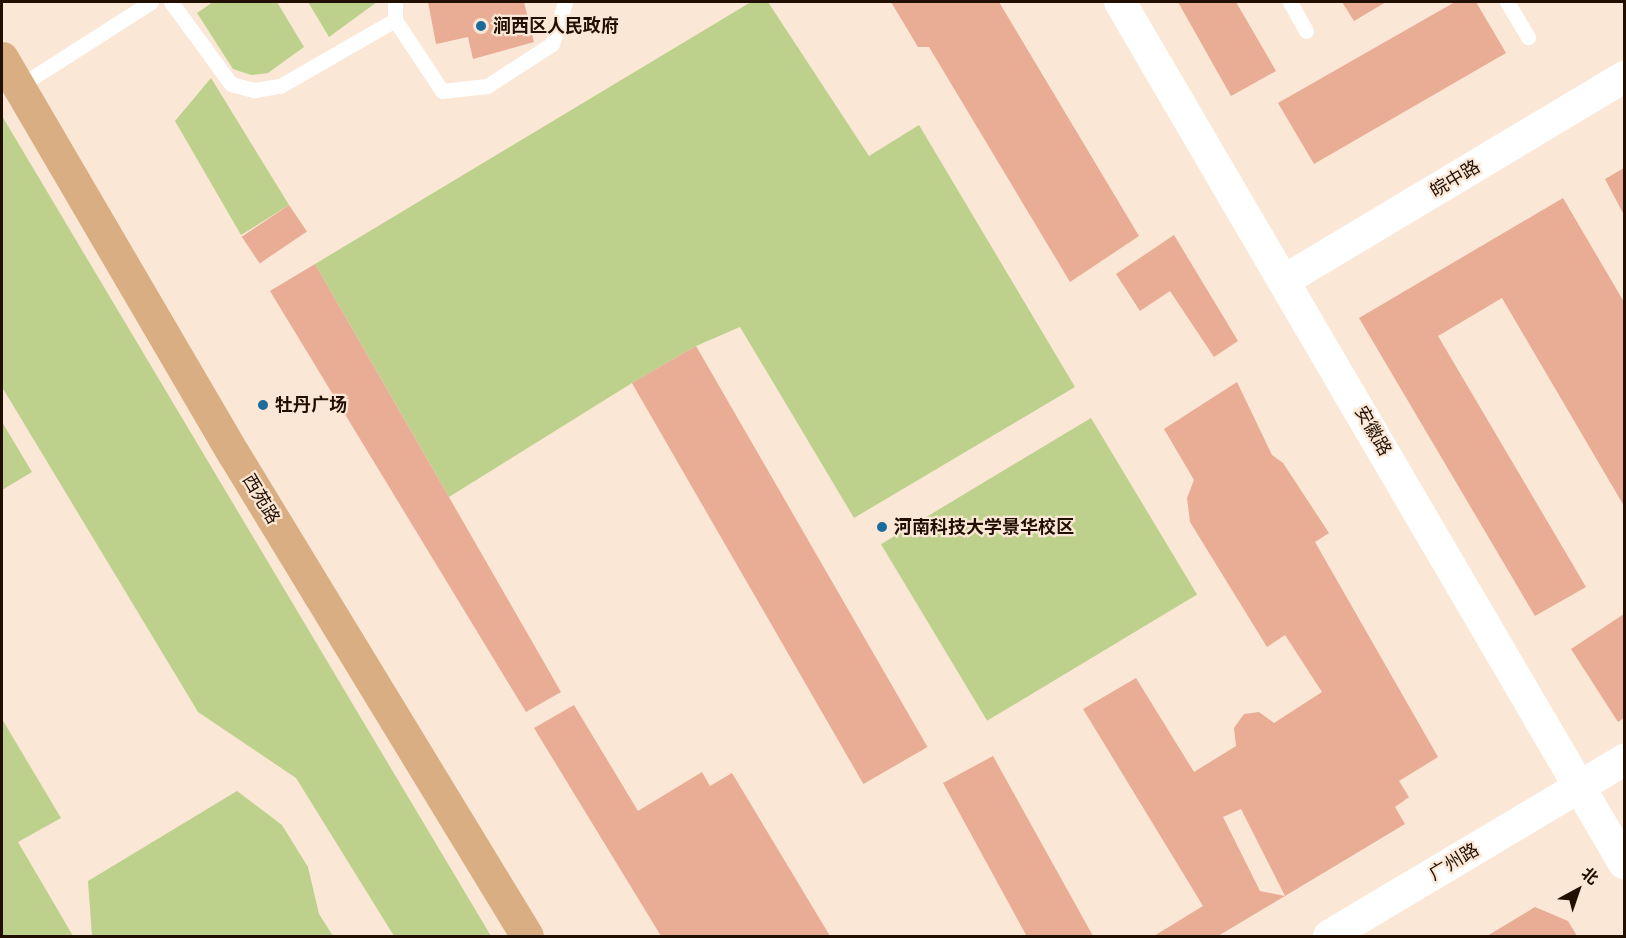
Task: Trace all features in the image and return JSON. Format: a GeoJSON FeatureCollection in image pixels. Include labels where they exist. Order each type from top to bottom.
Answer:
{"type":"FeatureCollection","features":[{"type":"Feature","properties":{"kind":"main road","name":"西苑路"},"geometry":{"type":"LineString","coordinates":[[2,58],[233,453],[527,936]]}},
{"type":"Feature","properties":{"kind":"street","name":"安徽路"},"geometry":{"type":"LineString","coordinates":[[1120,2],[1624,862]]}},
{"type":"Feature","properties":{"kind":"street","name":"皖中路"},"geometry":{"type":"LineString","coordinates":[[1285,280],[1624,77]]}},
{"type":"Feature","properties":{"kind":"street","name":"广州路"},"geometry":{"type":"LineString","coordinates":[[1329,936],[1624,760]]}},
{"type":"Feature","properties":{"kind":"lane"},"geometry":{"type":"LineString","coordinates":[[18,87],[151,2]]}},
{"type":"Feature","properties":{"kind":"lane"},"geometry":{"type":"LineString","coordinates":[[171,2],[231,84],[254,90],[280,86],[395,20]]}},
{"type":"Feature","properties":{"kind":"lane"},"geometry":{"type":"LineString","coordinates":[[395,2],[395,20],[441,91],[487,86],[552,44],[565,2]]}},
{"type":"Feature","properties":{"kind":"lane"},"geometry":{"type":"LineString","coordinates":[[1290,2],[1306,31]]}},
{"type":"Feature","properties":{"kind":"lane"},"geometry":{"type":"LineString","coordinates":[[1507,2],[1528,37]]}},
{"type":"Feature","properties":{"kind":"green space"},"geometry":{"type":"Polygon","coordinates":[[[213,2],[277,2],[304,47],[268,73],[251,75],[233,69],[197,13],[213,2]]]}},
{"type":"Feature","properties":{"kind":"green space"},"geometry":{"type":"Polygon","coordinates":[[[308,2],[377,2],[329,37],[308,2]]]}},
{"type":"Feature","properties":{"kind":"green space"},"geometry":{"type":"Polygon","coordinates":[[[751,2],[768,2],[869,156],[919,125],[1075,387],[854,518],[740,327],[696,346],[632,383],[449,497],[315,264],[751,2]]]}},
{"type":"Feature","properties":{"kind":"green space"},"geometry":{"type":"Polygon","coordinates":[[[211,78],[289,205],[241,235],[175,121],[211,78]]]}},
{"type":"Feature","properties":{"kind":"green space"},"geometry":{"type":"Polygon","coordinates":[[[2,116],[491,936],[394,936],[296,778],[198,712],[2,387],[2,116]]]}},
{"type":"Feature","properties":{"kind":"green space"},"geometry":{"type":"Polygon","coordinates":[[[1091,418],[1197,595],[987,721],[881,544],[1091,418]]]}},
{"type":"Feature","properties":{"kind":"green space"},"geometry":{"type":"Polygon","coordinates":[[[2,422],[32,472],[2,490],[2,422]]]}},
{"type":"Feature","properties":{"kind":"green space"},"geometry":{"type":"Polygon","coordinates":[[[2,719],[61,818],[18,842],[73,936],[2,936],[2,719]]]}},
{"type":"Feature","properties":{"kind":"green space"},"geometry":{"type":"Polygon","coordinates":[[[237,791],[282,825],[308,867],[319,914],[333,936],[92,936],[88,881],[237,791]]]}},
{"type":"Feature","properties":{"kind":"building","name":"涧西区人民政府"},"geometry":{"type":"Polygon","coordinates":[[[428,2],[524,2],[534,42],[473,59],[468,37],[436,44],[428,2]]]}},
{"type":"Feature","properties":{"kind":"building"},"geometry":{"type":"Polygon","coordinates":[[[891,2],[999,2],[1139,236],[1070,282],[929,47],[918,47],[891,2]]]}},
{"type":"Feature","properties":{"kind":"building"},"geometry":{"type":"Polygon","coordinates":[[[1178,2],[1236,2],[1276,71],[1231,96],[1178,2]]]}},
{"type":"Feature","properties":{"kind":"building"},"geometry":{"type":"Polygon","coordinates":[[[1342,2],[1386,2],[1354,21],[1342,2]]]}},
{"type":"Feature","properties":{"kind":"building"},"geometry":{"type":"Polygon","coordinates":[[[1455,2],[1476,2],[1506,53],[1314,164],[1278,103],[1455,2]]]}},
{"type":"Feature","properties":{"kind":"building"},"geometry":{"type":"Polygon","coordinates":[[[1624,168],[1624,215],[1605,179],[1624,168]]]}},
{"type":"Feature","properties":{"kind":"building"},"geometry":{"type":"Polygon","coordinates":[[[1563,198],[1624,302],[1624,506],[1502,298],[1438,336],[1586,587],[1535,616],[1359,318],[1563,198]]]}},
{"type":"Feature","properties":{"kind":"building"},"geometry":{"type":"Polygon","coordinates":[[[289,205],[307,232],[260,263],[242,237],[289,205]]]}},
{"type":"Feature","properties":{"kind":"building"},"geometry":{"type":"Polygon","coordinates":[[[1174,235],[1238,341],[1214,357],[1170,291],[1140,311],[1116,274],[1174,235]]]}},
{"type":"Feature","properties":{"kind":"building"},"geometry":{"type":"Polygon","coordinates":[[[315,264],[561,692],[526,712],[270,291],[315,264]]]}},
{"type":"Feature","properties":{"kind":"building"},"geometry":{"type":"Polygon","coordinates":[[[696,346],[928,747],[863,784],[632,383],[696,346]]]}},
{"type":"Feature","properties":{"kind":"building"},"geometry":{"type":"Polygon","coordinates":[[[1237,382],[1272,455],[1283,463],[1329,533],[1315,542],[1438,757],[1399,781],[1409,797],[1395,807],[1405,824],[1285,896],[1218,936],[1154,936],[1203,906],[1083,709],[1136,678],[1194,772],[1236,746],[1234,728],[1244,714],[1259,712],[1274,723],[1322,692],[1285,635],[1267,647],[1190,522],[1187,498],[1194,480],[1164,429],[1237,382]],[[1241,809],[1223,817],[1260,891],[1285,896],[1241,809]]]}},
{"type":"Feature","properties":{"kind":"building"},"geometry":{"type":"Polygon","coordinates":[[[1624,614],[1624,718],[1618,722],[1571,649],[1624,614]]]}},
{"type":"Feature","properties":{"kind":"building"},"geometry":{"type":"Polygon","coordinates":[[[574,705],[638,811],[702,772],[710,786],[732,773],[830,936],[661,936],[534,728],[574,705]]]}},
{"type":"Feature","properties":{"kind":"building"},"geometry":{"type":"Polygon","coordinates":[[[993,756],[1093,936],[1023,936],[1026,935],[943,783],[993,756]]]}},
{"type":"Feature","properties":{"kind":"building"},"geometry":{"type":"Polygon","coordinates":[[[1535,907],[1568,921],[1577,936],[1487,936],[1535,907]]]}},
{"type":"Feature","properties":{"kind":"place","name":"涧西区人民政府"},"geometry":{"type":"Point","coordinates":[481,26]}},
{"type":"Feature","properties":{"kind":"place","name":"牡丹广场"},"geometry":{"type":"Point","coordinates":[263,405]}},
{"type":"Feature","properties":{"kind":"place","name":"河南科技大学景华校区"},"geometry":{"type":"Point","coordinates":[882,527]}}]}
